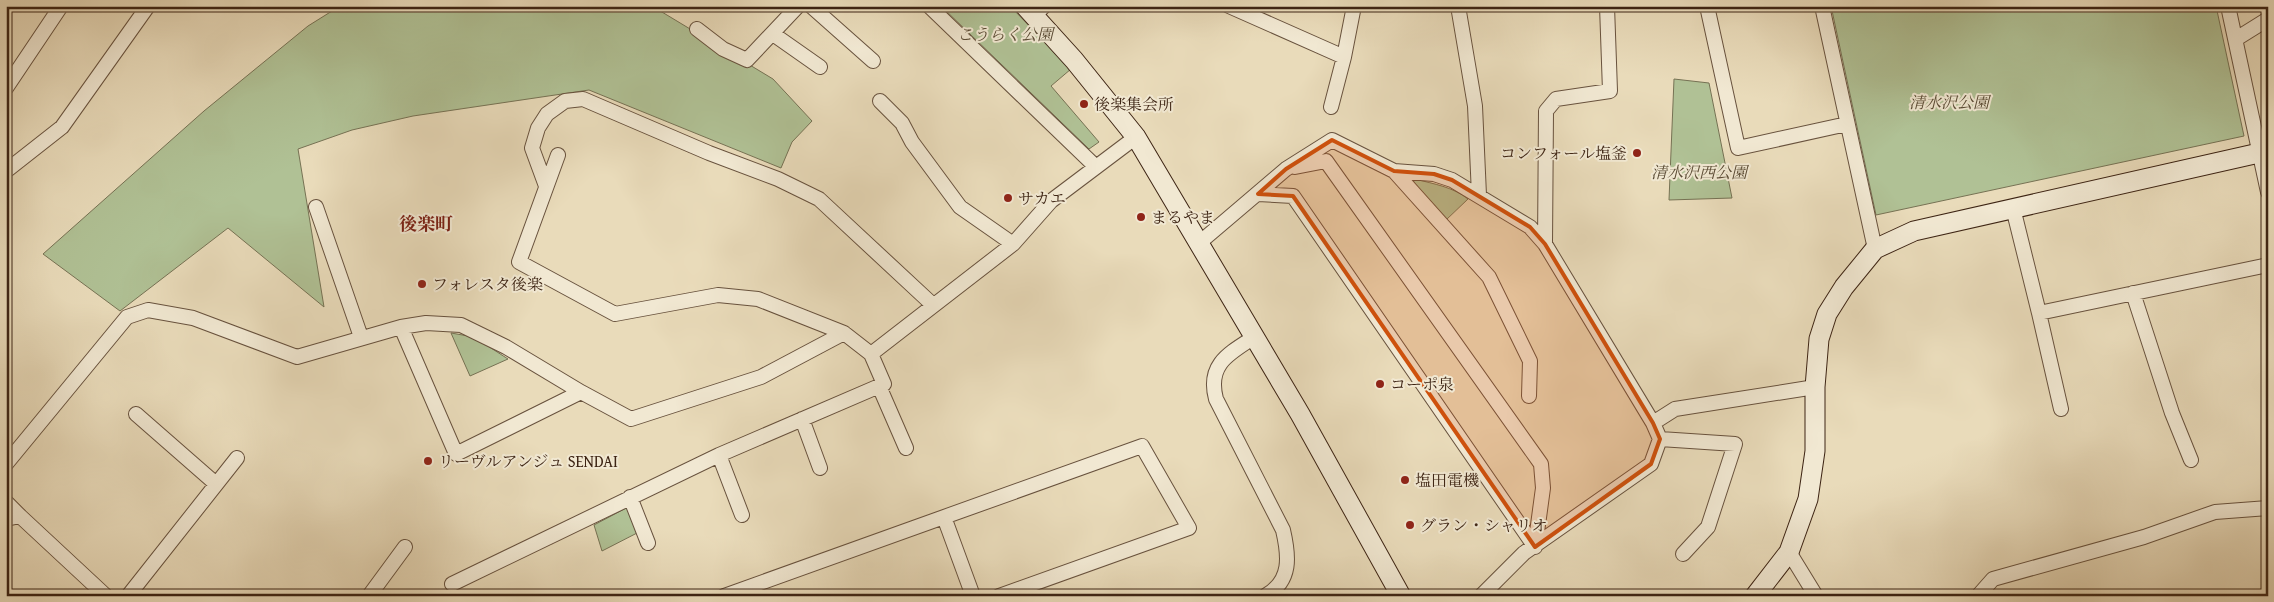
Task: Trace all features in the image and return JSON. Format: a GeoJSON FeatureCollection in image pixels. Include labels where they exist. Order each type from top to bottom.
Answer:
{"type":"FeatureCollection","features":[{"type":"Feature","properties":{"kind":"street"},"geometry":{"type":"LineString","coordinates":[[6,88],[61,6]]}},
{"type":"Feature","properties":{"kind":"street"},"geometry":{"type":"LineString","coordinates":[[6,171],[62,127],[148,6]]}},
{"type":"Feature","properties":{"kind":"street"},"geometry":{"type":"LineString","coordinates":[[697,29],[723,49],[747,60],[798,6]]}},
{"type":"Feature","properties":{"kind":"street"},"geometry":{"type":"LineString","coordinates":[[811,6],[873,61]]}},
{"type":"Feature","properties":{"kind":"street"},"geometry":{"type":"LineString","coordinates":[[929,6],[1095,166]]}},
{"type":"Feature","properties":{"kind":"street"},"geometry":{"type":"LineString","coordinates":[[1229,6],[1344,57]]}},
{"type":"Feature","properties":{"kind":"street"},"geometry":{"type":"LineString","coordinates":[[1331,107],[1344,57],[1354,6]]}},
{"type":"Feature","properties":{"kind":"street"},"geometry":{"type":"LineString","coordinates":[[1458,6],[1475,106],[1479,195]]}},
{"type":"Feature","properties":{"kind":"street"},"geometry":{"type":"LineString","coordinates":[[1545,244],[1546,111],[1556,99],[1610,91],[1607,6]]}},
{"type":"Feature","properties":{"kind":"street"},"geometry":{"type":"LineString","coordinates":[[1707,6],[1738,148],[1847,124]]}},
{"type":"Feature","properties":{"kind":"street"},"geometry":{"type":"LineString","coordinates":[[1822,6],[1875,249]]}},
{"type":"Feature","properties":{"kind":"street"},"geometry":{"type":"LineString","coordinates":[[2228,6],[2263,151],[2268,192]]}},
{"type":"Feature","properties":{"kind":"street"},"geometry":{"type":"LineString","coordinates":[[1035,9],[1136,137],[1253,338],[1300,414],[1401,596]]}},
{"type":"Feature","properties":{"kind":"street"},"geometry":{"type":"LineString","coordinates":[[2236,39],[2268,18]]}},
{"type":"Feature","properties":{"kind":"street"},"geometry":{"type":"LineString","coordinates":[[773,34],[820,67]]}},
{"type":"Feature","properties":{"kind":"street"},"geometry":{"type":"LineString","coordinates":[[546,186],[532,148],[538,128],[547,114],[565,101],[583,99],[709,153],[778,179],[819,199],[933,305]]}},
{"type":"Feature","properties":{"kind":"street"},"geometry":{"type":"LineString","coordinates":[[880,101],[902,123],[912,142],[960,207],[1013,244]]}},
{"type":"Feature","properties":{"kind":"street"},"geometry":{"type":"LineString","coordinates":[[871,354],[1013,244],[1051,201],[1136,137]]}},
{"type":"Feature","properties":{"kind":"street"},"geometry":{"type":"LineString","coordinates":[[1198,244],[1286,169],[1332,140],[1394,171],[1489,277],[1530,361],[1529,396]]}},
{"type":"Feature","properties":{"kind":"street"},"geometry":{"type":"LineString","coordinates":[[1755,596],[1789,552],[1808,499],[1815,451],[1814,387],[1819,339],[1827,314],[1844,287],[1875,249],[1914,231],[2263,151]]}},
{"type":"Feature","properties":{"kind":"street"},"geometry":{"type":"LineString","coordinates":[[452,584],[718,455],[884,384],[871,354],[844,333],[758,299],[718,295],[616,314],[519,262],[558,155]]}},
{"type":"Feature","properties":{"kind":"street"},"geometry":{"type":"LineString","coordinates":[[1286,169],[1326,161],[1541,464],[1543,488],[1535,547]]}},
{"type":"Feature","properties":{"kind":"street"},"geometry":{"type":"LineString","coordinates":[[1394,171],[1434,174],[1479,195],[1530,227],[1545,244],[1653,423],[1660,439],[1651,464],[1524,553],[1481,596]]}},
{"type":"Feature","properties":{"kind":"street"},"geometry":{"type":"LineString","coordinates":[[1258,194],[1293,196],[1535,547]]}},
{"type":"Feature","properties":{"kind":"street"},"geometry":{"type":"LineString","coordinates":[[316,207],[361,337]]}},
{"type":"Feature","properties":{"kind":"street"},"geometry":{"type":"LineString","coordinates":[[2012,208],[2040,313],[2061,409]]}},
{"type":"Feature","properties":{"kind":"street"},"geometry":{"type":"LineString","coordinates":[[2040,313],[2268,265]]}},
{"type":"Feature","properties":{"kind":"street"},"geometry":{"type":"LineString","coordinates":[[2133,293],[2172,413],[2191,460]]}},
{"type":"Feature","properties":{"kind":"street"},"geometry":{"type":"LineString","coordinates":[[6,464],[127,317],[148,310],[194,318],[296,356],[401,327],[426,323],[462,325],[506,347],[581,392],[631,419],[761,377],[844,333]]}},
{"type":"Feature","properties":{"kind":"street"},"geometry":{"type":"LineString","coordinates":[[401,327],[456,454],[581,392]]}},
{"type":"Feature","properties":{"kind":"street"},"geometry":{"type":"LineString","coordinates":[[1253,338],[1228,354],[1218,365],[1214,376],[1213,389],[1216,399],[1283,530],[1288,551],[1287,572],[1275,590],[1265,596]]}},
{"type":"Feature","properties":{"kind":"street"},"geometry":{"type":"LineString","coordinates":[[879,386],[906,448]]}},
{"type":"Feature","properties":{"kind":"street"},"geometry":{"type":"LineString","coordinates":[[1653,423],[1675,409],[1814,387]]}},
{"type":"Feature","properties":{"kind":"street"},"geometry":{"type":"LineString","coordinates":[[136,414],[216,484]]}},
{"type":"Feature","properties":{"kind":"street"},"geometry":{"type":"LineString","coordinates":[[802,419],[820,468]]}},
{"type":"Feature","properties":{"kind":"street"},"geometry":{"type":"LineString","coordinates":[[1660,439],[1735,444],[1708,527],[1682,554]]}},
{"type":"Feature","properties":{"kind":"street"},"geometry":{"type":"LineString","coordinates":[[724,596],[1142,446],[1189,528],[999,596]]}},
{"type":"Feature","properties":{"kind":"street"},"geometry":{"type":"LineString","coordinates":[[718,455],[742,516]]}},
{"type":"Feature","properties":{"kind":"street"},"geometry":{"type":"LineString","coordinates":[[128,596],[237,458]]}},
{"type":"Feature","properties":{"kind":"street"},"geometry":{"type":"LineString","coordinates":[[630,497],[648,543]]}},
{"type":"Feature","properties":{"kind":"street"},"geometry":{"type":"LineString","coordinates":[[6,502],[13,518],[106,596]]}},
{"type":"Feature","properties":{"kind":"street"},"geometry":{"type":"LineString","coordinates":[[1978,596],[1992,579],[2144,537],[2215,512],[2268,508]]}},
{"type":"Feature","properties":{"kind":"street"},"geometry":{"type":"LineString","coordinates":[[944,517],[973,596]]}},
{"type":"Feature","properties":{"kind":"street"},"geometry":{"type":"LineString","coordinates":[[369,596],[406,547]]}},
{"type":"Feature","properties":{"kind":"street"},"geometry":{"type":"LineString","coordinates":[[1789,552],[1816,596]]}},
{"type":"Feature","properties":{"kind":"highlighted area"},"geometry":{"type":"Polygon","coordinates":[[[1332,140],[1394,171],[1434,174],[1452,180],[1530,227],[1545,244],[1653,423],[1660,439],[1651,464],[1535,547],[1293,196],[1258,194],[1286,169],[1332,140]]]}},
{"type":"Feature","properties":{"kind":"green space"},"geometry":{"type":"Polygon","coordinates":[[[340,6],[652,6],[773,79],[812,121],[792,142],[781,168],[589,90],[413,116],[352,130],[298,149],[324,307],[228,228],[120,311],[43,254],[204,111],[308,26],[340,6]]]}},
{"type":"Feature","properties":{"kind":"green space","name":"こうらく公園"},"geometry":{"type":"Polygon","coordinates":[[[941,6],[1010,6],[1071,69],[1051,86],[1099,142],[1089,149],[941,6]]]}},
{"type":"Feature","properties":{"kind":"green space","name":"清水沢公園"},"geometry":{"type":"Polygon","coordinates":[[[1831,6],[2216,6],[2244,136],[1876,215],[1831,6]]]}},
{"type":"Feature","properties":{"kind":"green space","name":"清水沢西公園"},"geometry":{"type":"Polygon","coordinates":[[[1674,79],[1709,83],[1732,198],[1669,200],[1674,79]]]}},
{"type":"Feature","properties":{"kind":"green space"},"geometry":{"type":"Polygon","coordinates":[[[1415,179],[1450,189],[1468,199],[1446,220],[1412,185],[1415,179]]]}},
{"type":"Feature","properties":{"kind":"green space"},"geometry":{"type":"Polygon","coordinates":[[[451,333],[474,337],[508,359],[470,376],[451,333]]]}},
{"type":"Feature","properties":{"kind":"green space"},"geometry":{"type":"Polygon","coordinates":[[[628,507],[639,532],[602,551],[594,525],[628,507]]]}},
{"type":"Feature","properties":{"kind":"place","name":"後楽集会所"},"geometry":{"type":"Point","coordinates":[1084,104]}},
{"type":"Feature","properties":{"kind":"place","name":"コンフォール塩釜"},"geometry":{"type":"Point","coordinates":[1637,153]}},
{"type":"Feature","properties":{"kind":"place","name":"サカエ"},"geometry":{"type":"Point","coordinates":[1008,198]}},
{"type":"Feature","properties":{"kind":"place","name":"まるやま"},"geometry":{"type":"Point","coordinates":[1141,217]}},
{"type":"Feature","properties":{"kind":"place","name":"フォレスタ後楽"},"geometry":{"type":"Point","coordinates":[422,284]}},
{"type":"Feature","properties":{"kind":"place","name":"コーポ泉"},"geometry":{"type":"Point","coordinates":[1380,384]}},
{"type":"Feature","properties":{"kind":"place","name":"リーヴルアンジュ SENDAI"},"geometry":{"type":"Point","coordinates":[428,461]}},
{"type":"Feature","properties":{"kind":"place","name":"塩田電機"},"geometry":{"type":"Point","coordinates":[1405,480]}},
{"type":"Feature","properties":{"kind":"place","name":"グラン・シャリオ"},"geometry":{"type":"Point","coordinates":[1410,525]}},
{"type":"Feature","properties":{"kind":"district","name":"後楽町"},"geometry":{"type":"Point","coordinates":[426,223]}}]}
